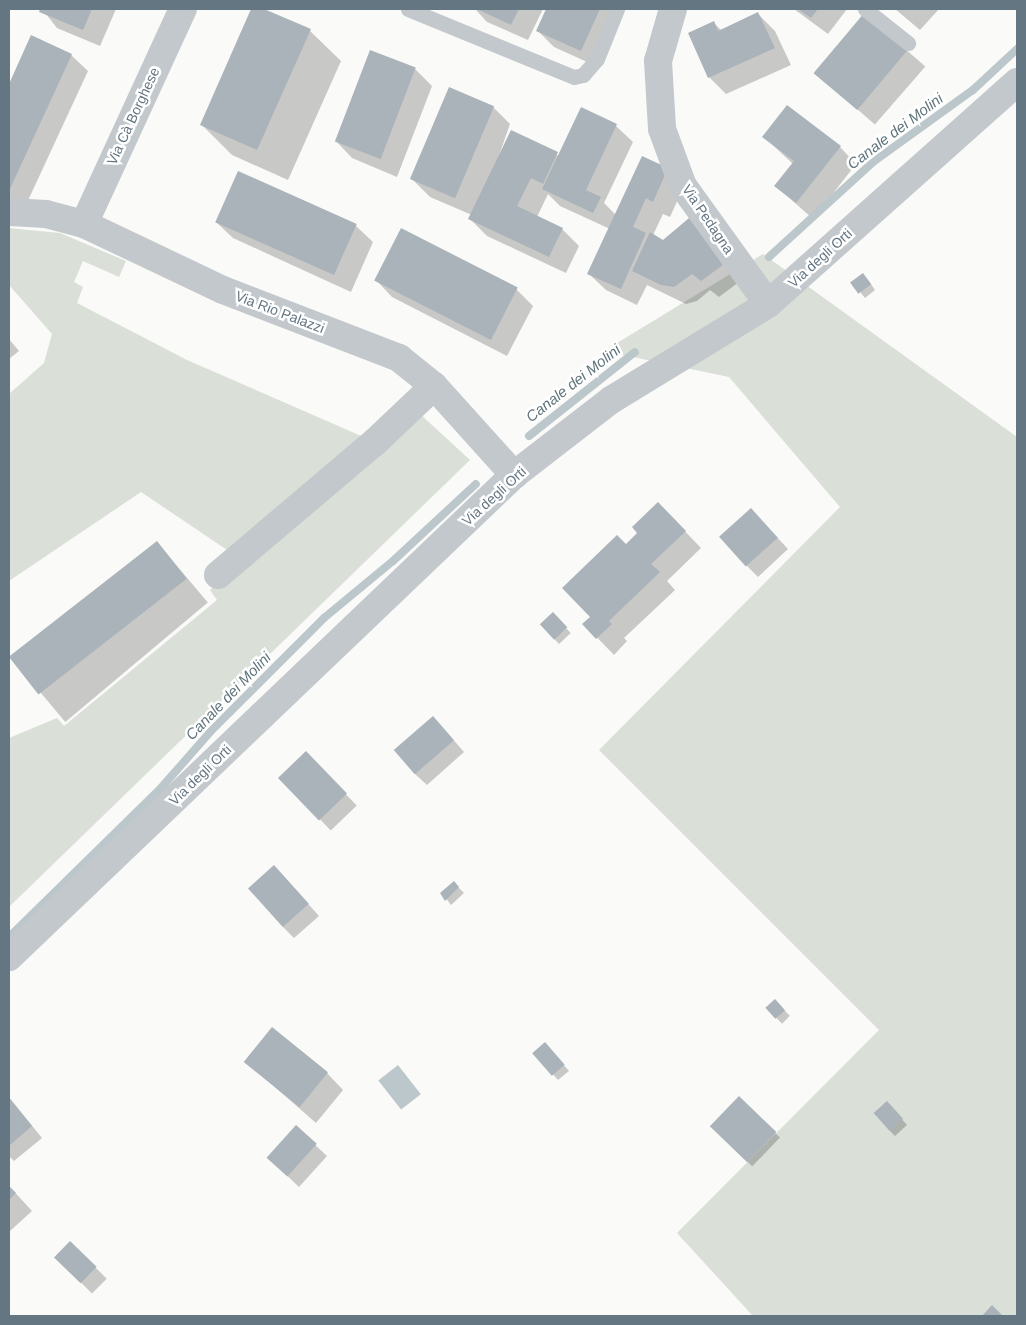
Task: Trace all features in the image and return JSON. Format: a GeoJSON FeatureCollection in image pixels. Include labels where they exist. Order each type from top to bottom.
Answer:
{"type":"FeatureCollection","features":[{"type":"Feature","properties":{"kind":"street","name":"Via Cà Borghese"},"geometry":{"type":"LineString","coordinates":[[84,224],[183,9]]}},
{"type":"Feature","properties":{"kind":"street","name":"Via Pedagna"},"geometry":{"type":"LineString","coordinates":[[673,9],[658,61],[662,130],[683,186],[768,304]]}},
{"type":"Feature","properties":{"kind":"street","name":"Via degli Orti"},"geometry":{"type":"LineString","coordinates":[[9,957],[514,475],[611,400],[768,304],[1017,82]]}},
{"type":"Feature","properties":{"kind":"street","name":"Via Rio Palazzi"},"geometry":{"type":"LineString","coordinates":[[9,212],[46,214],[84,224],[222,290],[399,358],[434,386],[514,475]]}},
{"type":"Feature","properties":{"kind":"street"},"geometry":{"type":"LineString","coordinates":[[218,575],[375,442],[434,386]]}},
{"type":"Feature","properties":{"kind":"lane"},"geometry":{"type":"LineString","coordinates":[[408,9],[574,77],[583,75],[597,59],[617,9]]}},
{"type":"Feature","properties":{"kind":"lane"},"geometry":{"type":"LineString","coordinates":[[865,9],[908,43]]}},
{"type":"Feature","properties":{"kind":"shaded area"},"geometry":{"type":"Polygon","coordinates":[[[9,228],[60,233],[126,261],[119,277],[83,261],[74,282],[83,287],[77,303],[187,360],[375,442],[239,558],[141,492],[9,581],[9,394],[44,363],[52,334],[9,285],[9,228]]]}},
{"type":"Feature","properties":{"kind":"shaded area"},"geometry":{"type":"Polygon","coordinates":[[[763,254],[1017,437],[1017,1316],[753,1316],[677,1233],[879,1030],[599,750],[840,507],[729,377],[604,351],[763,254]]]}},
{"type":"Feature","properties":{"kind":"shaded area"},"geometry":{"type":"Polygon","coordinates":[[[420,414],[470,460],[9,907],[9,738],[57,718],[64,726],[217,600],[210,590],[420,414]]]}},
{"type":"Feature","properties":{"kind":"shaded area"},"geometry":{"type":"Polygon","coordinates":[[[398,1065],[421,1094],[401,1110],[378,1080],[398,1065]]]}},
{"type":"Feature","properties":{"kind":"building"},"geometry":{"type":"Polygon","coordinates":[[[40,9],[92,9],[83,30],[39,12],[40,9]]]}},
{"type":"Feature","properties":{"kind":"building"},"geometry":{"type":"Polygon","coordinates":[[[251,9],[264,9],[311,29],[257,150],[200,125],[251,9]]]}},
{"type":"Feature","properties":{"kind":"building"},"geometry":{"type":"Polygon","coordinates":[[[477,9],[519,9],[511,25],[477,9]]]}},
{"type":"Feature","properties":{"kind":"building"},"geometry":{"type":"Polygon","coordinates":[[[546,9],[600,9],[581,51],[536,31],[546,9]]]}},
{"type":"Feature","properties":{"kind":"building"},"geometry":{"type":"Polygon","coordinates":[[[798,9],[818,9],[811,18],[798,9]]]}},
{"type":"Feature","properties":{"kind":"building"},"geometry":{"type":"Polygon","coordinates":[[[758,12],[775,48],[708,78],[688,33],[714,21],[718,31],[758,12]]]}},
{"type":"Feature","properties":{"kind":"building"},"geometry":{"type":"Polygon","coordinates":[[[865,12],[909,49],[857,110],[814,73],[865,12]]]}},
{"type":"Feature","properties":{"kind":"building"},"geometry":{"type":"Polygon","coordinates":[[[31,35],[72,54],[9,191],[9,84],[31,35]]]}},
{"type":"Feature","properties":{"kind":"building"},"geometry":{"type":"Polygon","coordinates":[[[370,50],[416,68],[381,159],[335,141],[370,50]]]}},
{"type":"Feature","properties":{"kind":"building"},"geometry":{"type":"Polygon","coordinates":[[[449,87],[494,106],[455,198],[410,179],[449,87]]]}},
{"type":"Feature","properties":{"kind":"building"},"geometry":{"type":"Polygon","coordinates":[[[787,105],[841,146],[796,203],[774,186],[794,161],[762,137],[787,105]]]}},
{"type":"Feature","properties":{"kind":"building"},"geometry":{"type":"Polygon","coordinates":[[[581,107],[617,124],[586,190],[601,197],[593,213],[542,189],[581,107]]]}},
{"type":"Feature","properties":{"kind":"building"},"geometry":{"type":"Polygon","coordinates":[[[511,130],[558,152],[543,184],[531,178],[517,206],[563,228],[549,257],[468,219],[511,130]]]}},
{"type":"Feature","properties":{"kind":"building"},"geometry":{"type":"Polygon","coordinates":[[[642,156],[668,168],[653,202],[646,198],[633,227],[646,233],[621,289],[587,274],[642,156]]]}},
{"type":"Feature","properties":{"kind":"building"},"geometry":{"type":"Polygon","coordinates":[[[238,171],[357,224],[334,275],[215,222],[238,171]]]}},
{"type":"Feature","properties":{"kind":"building"},"geometry":{"type":"Polygon","coordinates":[[[695,213],[731,259],[701,281],[692,274],[674,287],[661,285],[632,271],[650,232],[663,240],[695,213]]]}},
{"type":"Feature","properties":{"kind":"building"},"geometry":{"type":"Polygon","coordinates":[[[401,228],[518,287],[491,340],[374,281],[401,228]]]}},
{"type":"Feature","properties":{"kind":"building"},"geometry":{"type":"Polygon","coordinates":[[[863,273],[871,284],[858,294],[850,282],[863,273]]]}},
{"type":"Feature","properties":{"kind":"building"},"geometry":{"type":"Polygon","coordinates":[[[658,502],[686,531],[651,564],[660,572],[609,621],[612,624],[596,639],[582,624],[590,617],[562,588],[617,535],[626,544],[637,533],[632,527],[658,502]]]}},
{"type":"Feature","properties":{"kind":"building"},"geometry":{"type":"Polygon","coordinates":[[[751,508],[778,538],[746,566],[719,537],[751,508]]]}},
{"type":"Feature","properties":{"kind":"building"},"geometry":{"type":"Polygon","coordinates":[[[157,541],[187,579],[38,695],[9,657],[157,541]]]}},
{"type":"Feature","properties":{"kind":"building"},"geometry":{"type":"Polygon","coordinates":[[[553,612],[567,627],[554,640],[540,624],[553,612]]]}},
{"type":"Feature","properties":{"kind":"building"},"geometry":{"type":"Polygon","coordinates":[[[433,716],[454,740],[415,774],[394,750],[433,716]]]}},
{"type":"Feature","properties":{"kind":"building"},"geometry":{"type":"Polygon","coordinates":[[[306,751],[347,793],[319,821],[278,778],[306,751]]]}},
{"type":"Feature","properties":{"kind":"building"},"geometry":{"type":"Polygon","coordinates":[[[274,865],[309,904],[283,927],[248,888],[274,865]]]}},
{"type":"Feature","properties":{"kind":"building"},"geometry":{"type":"Polygon","coordinates":[[[454,881],[459,887],[445,901],[440,893],[454,881]]]}},
{"type":"Feature","properties":{"kind":"building"},"geometry":{"type":"Polygon","coordinates":[[[775,999],[785,1010],[775,1019],[765,1008],[775,999]]]}},
{"type":"Feature","properties":{"kind":"building"},"geometry":{"type":"Polygon","coordinates":[[[272,1027],[328,1072],[300,1107],[244,1062],[272,1027]]]}},
{"type":"Feature","properties":{"kind":"building"},"geometry":{"type":"Polygon","coordinates":[[[545,1042],[565,1065],[552,1076],[532,1053],[545,1042]]]}},
{"type":"Feature","properties":{"kind":"building"},"geometry":{"type":"Polygon","coordinates":[[[739,1096],[776,1132],[747,1162],[710,1126],[739,1096]]]}},
{"type":"Feature","properties":{"kind":"building"},"geometry":{"type":"Polygon","coordinates":[[[9,1098],[32,1126],[9,1146],[9,1098]]]}},
{"type":"Feature","properties":{"kind":"building"},"geometry":{"type":"Polygon","coordinates":[[[887,1101],[903,1119],[890,1131],[874,1113],[887,1101]]]}},
{"type":"Feature","properties":{"kind":"building"},"geometry":{"type":"Polygon","coordinates":[[[296,1125],[317,1144],[287,1176],[267,1158],[296,1125]]]}},
{"type":"Feature","properties":{"kind":"building"},"geometry":{"type":"Polygon","coordinates":[[[9,1186],[16,1193],[9,1200],[9,1186]]]}},
{"type":"Feature","properties":{"kind":"building"},"geometry":{"type":"Polygon","coordinates":[[[70,1241],[97,1267],[81,1283],[54,1258],[70,1241]]]}},
{"type":"Feature","properties":{"kind":"building"},"geometry":{"type":"Polygon","coordinates":[[[992,1305],[1003,1316],[982,1316],[992,1305]]]}},
{"type":"Feature","properties":{"kind":"waterway","name":"Canale dei Molini"},"geometry":{"type":"LineString","coordinates":[[769,257],[873,162],[973,90],[1017,49]]}},
{"type":"Feature","properties":{"kind":"waterway","name":"Canale dei Molini"},"geometry":{"type":"LineString","coordinates":[[529,436],[635,352]]}},
{"type":"Feature","properties":{"kind":"waterway","name":"Canale dei Molini"},"geometry":{"type":"LineString","coordinates":[[9,937],[161,788],[211,731],[324,618],[393,561],[476,484]]}}]}
